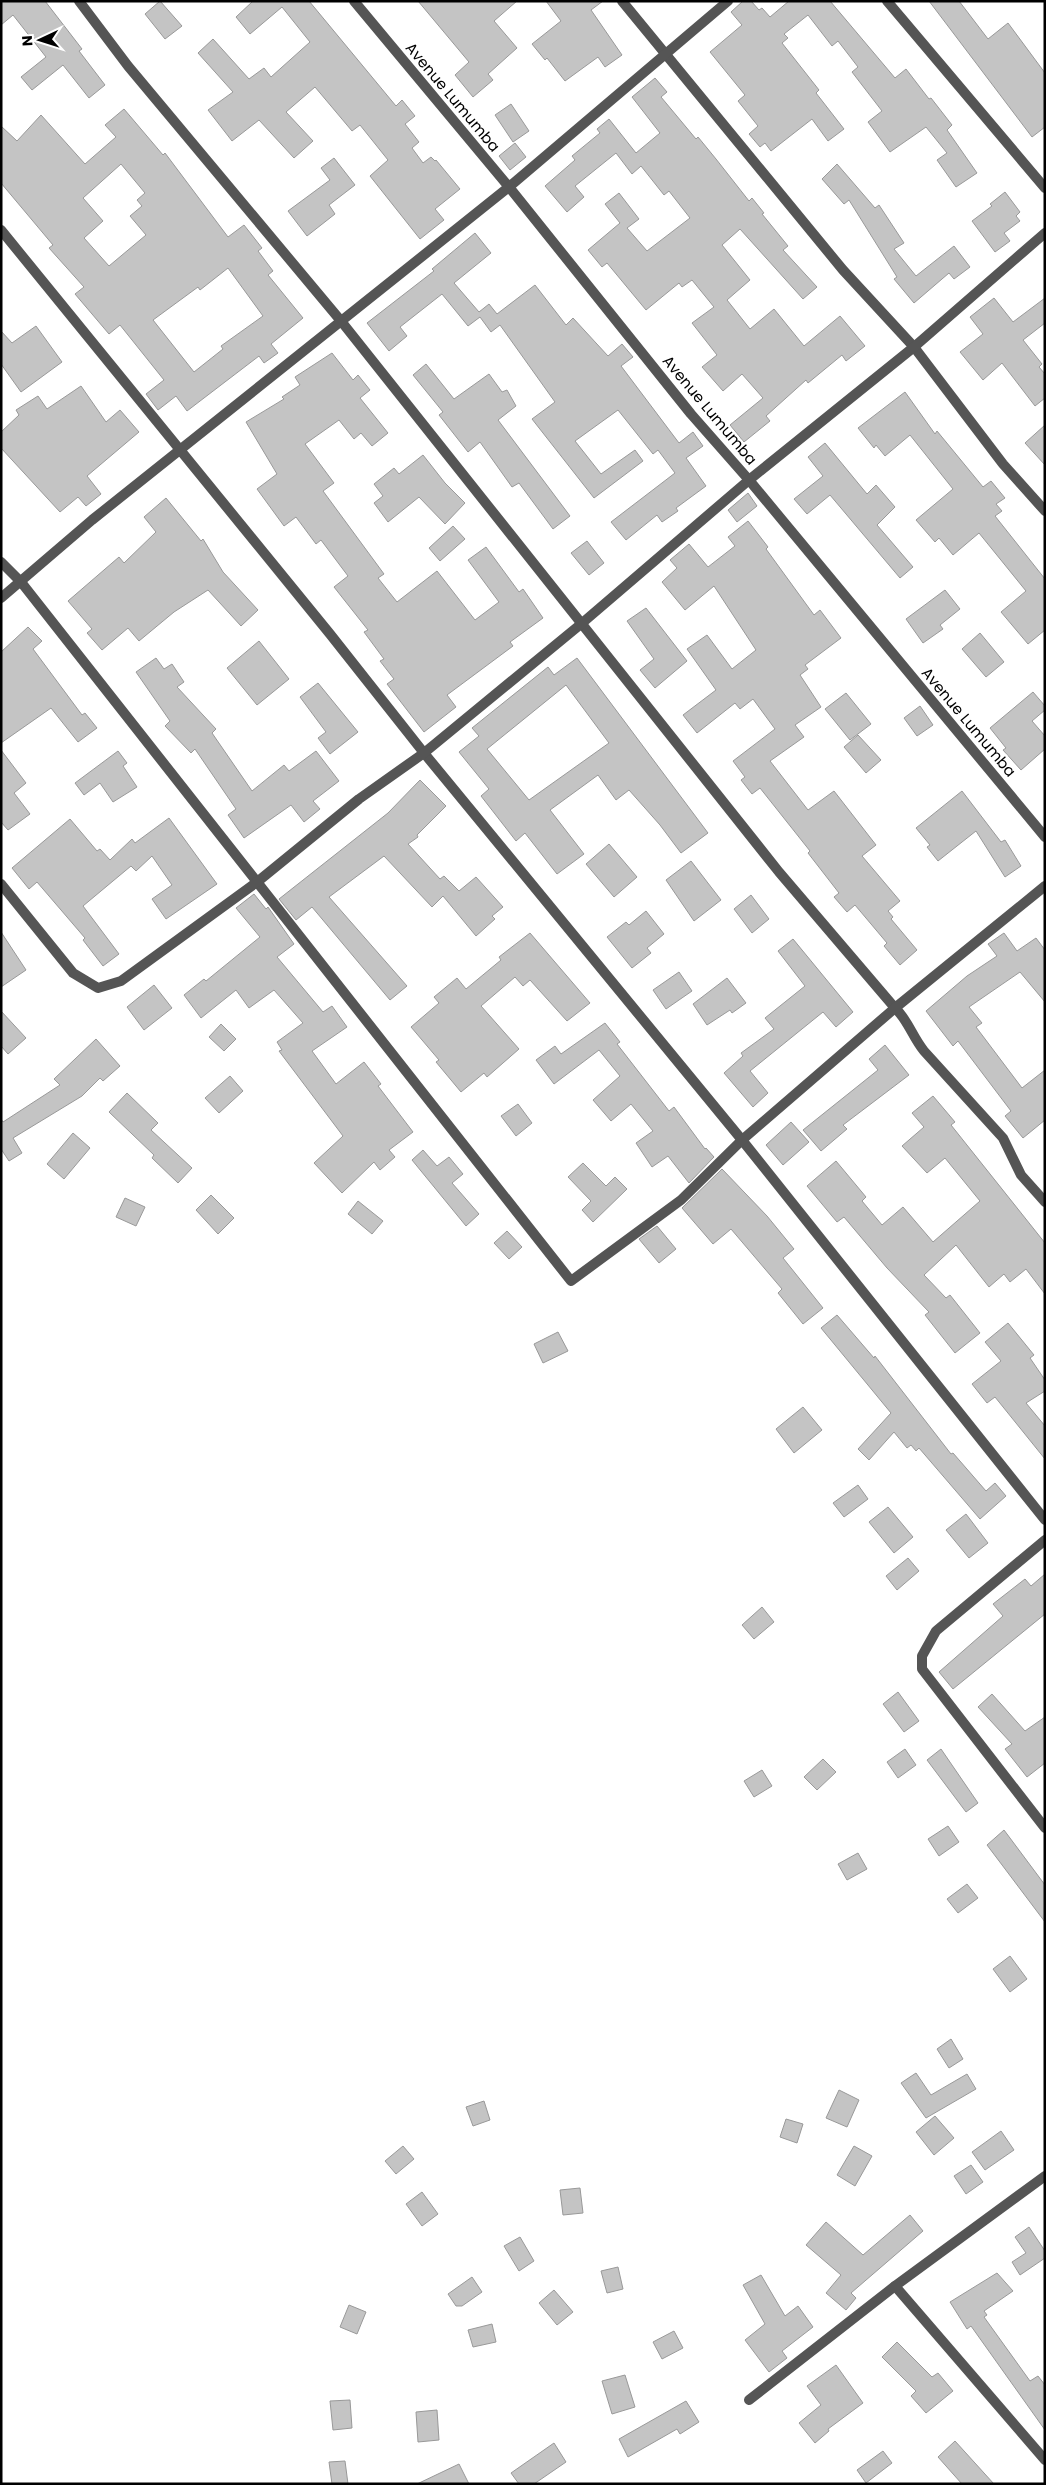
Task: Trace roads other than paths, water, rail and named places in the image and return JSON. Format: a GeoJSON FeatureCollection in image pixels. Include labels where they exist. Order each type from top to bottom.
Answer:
{"type":"FeatureCollection","features":[{"type":"Feature","properties":{"kind":"street"},"geometry":{"type":"LineString","coordinates":[[79,1],[128,66],[341,321],[619,674],[778,872],[895,1008],[905,1017],[913,1038],[1003,1138],[1020,1175],[1045,1202]]}},
{"type":"Feature","properties":{"kind":"street","name":"Avenue Lumumba"},"geometry":{"type":"LineString","coordinates":[[354,1],[509,187],[691,414],[749,480],[1045,837]]}},
{"type":"Feature","properties":{"kind":"street"},"geometry":{"type":"LineString","coordinates":[[622,1],[843,270],[914,347],[1004,464],[1045,511]]}},
{"type":"Feature","properties":{"kind":"street"},"geometry":{"type":"LineString","coordinates":[[1,598],[92,520],[509,187],[728,1]]}},
{"type":"Feature","properties":{"kind":"street"},"geometry":{"type":"LineString","coordinates":[[887,1],[1045,188]]}},
{"type":"Feature","properties":{"kind":"street"},"geometry":{"type":"LineString","coordinates":[[1,230],[330,634],[424,753],[742,1140],[1045,1520]]}},
{"type":"Feature","properties":{"kind":"street"},"geometry":{"type":"LineString","coordinates":[[1,884],[73,973],[98,988],[121,981],[258,882],[359,799],[424,753],[581,624],[749,480],[914,347],[1045,233]]}},
{"type":"Feature","properties":{"kind":"street"},"geometry":{"type":"LineString","coordinates":[[1,562],[21,582],[570,1281],[681,1200],[742,1140],[895,1008],[1045,886]]}},
{"type":"Feature","properties":{"kind":"street"},"geometry":{"type":"LineString","coordinates":[[1045,1540],[936,1631],[922,1656],[922,1669],[1045,1828]]}},
{"type":"Feature","properties":{"kind":"street"},"geometry":{"type":"LineString","coordinates":[[749,2400],[895,2286],[1045,2176]]}},
{"type":"Feature","properties":{"kind":"street"},"geometry":{"type":"LineString","coordinates":[[895,2286],[1045,2460]]}}]}
